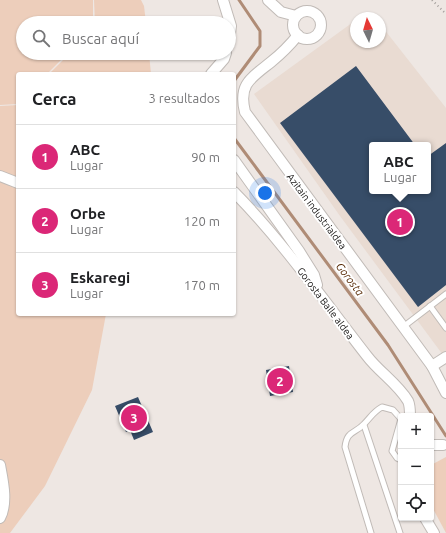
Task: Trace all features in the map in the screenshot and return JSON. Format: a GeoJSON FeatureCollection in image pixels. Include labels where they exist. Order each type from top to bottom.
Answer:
{"type":"FeatureCollection","features":[{"type":"Feature","properties":{"kind":"street"},"geometry":{"type":"LineString","coordinates":[[223,0],[228,16]]}},
{"type":"Feature","properties":{"kind":"street"},"geometry":{"type":"LineString","coordinates":[[268,0],[281,12],[296,16]]}},
{"type":"Feature","properties":{"kind":"street"},"geometry":{"type":"LineString","coordinates":[[304,10],[315,12],[321,20],[322,26],[317,35],[309,39],[298,35],[293,26],[296,16],[304,10]]}},
{"type":"Feature","properties":{"kind":"street","name":"Azitain industrialdea"},"geometry":{"type":"LineString","coordinates":[[298,35],[285,50],[246,84],[242,92],[244,112],[432,366],[446,393]]}},
{"type":"Feature","properties":{"kind":"street"},"geometry":{"type":"LineString","coordinates":[[213,72],[223,60]]}},
{"type":"Feature","properties":{"kind":"street"},"geometry":{"type":"LineString","coordinates":[[236,163],[299,251],[314,275],[320,292]]}},
{"type":"Feature","properties":{"kind":"street"},"geometry":{"type":"LineString","coordinates":[[0,176],[16,182]]}},
{"type":"Feature","properties":{"kind":"street","name":"Gorosta Balle aldea"},"geometry":{"type":"LineString","coordinates":[[236,194],[320,292],[382,374],[400,389],[409,403],[410,413]]}},
{"type":"Feature","properties":{"kind":"street"},"geometry":{"type":"LineString","coordinates":[[432,366],[446,357]]}},
{"type":"Feature","properties":{"kind":"street"},"geometry":{"type":"LineString","coordinates":[[434,445],[443,445]]}},
{"type":"Feature","properties":{"kind":"street"},"geometry":{"type":"LineString","coordinates":[[0,465],[4,488],[2,514],[0,518]]}},
{"type":"Feature","properties":{"kind":"street"},"geometry":{"type":"LineString","coordinates":[[427,521],[434,533]]}},
{"type":"Feature","properties":{"kind":"lane"},"geometry":{"type":"LineString","coordinates":[[403,327],[446,294]]}},
{"type":"Feature","properties":{"kind":"lane"},"geometry":{"type":"LineString","coordinates":[[430,306],[446,328]]}},
{"type":"Feature","properties":{"kind":"lane"},"geometry":{"type":"LineString","coordinates":[[371,533],[345,447],[346,439],[351,433],[364,425],[372,412],[382,407],[393,410],[401,418],[394,436],[392,451],[398,458]]}},
{"type":"Feature","properties":{"kind":"lane"},"geometry":{"type":"LineString","coordinates":[[364,425],[400,533]]}},
{"type":"Feature","properties":{"kind":"path"},"geometry":{"type":"LineString","coordinates":[[432,0],[446,14]]}},
{"type":"Feature","properties":{"kind":"shaded area"},"geometry":{"type":"Polygon","coordinates":[[[0,0],[93,0],[93,16],[16,16],[16,60],[61,60],[49,72],[16,72],[16,104],[0,105],[0,0]]]}},
{"type":"Feature","properties":{"kind":"shaded area"},"geometry":{"type":"Polygon","coordinates":[[[94,0],[141,0],[144,6],[145,16],[95,16],[94,0]]]}},
{"type":"Feature","properties":{"kind":"shaded area"},"geometry":{"type":"Polygon","coordinates":[[[350,24],[350,48],[386,48],[386,32],[446,108],[446,353],[443,355],[340,216],[254,94],[350,24]]]}},
{"type":"Feature","properties":{"kind":"shaded area"},"geometry":{"type":"Polygon","coordinates":[[[63,60],[150,60],[151,72],[51,72],[63,60]]]}},
{"type":"Feature","properties":{"kind":"shaded area"},"geometry":{"type":"Polygon","coordinates":[[[16,105],[16,316],[106,316],[92,390],[45,486],[10,533],[0,533],[0,106],[16,105]]]}},
{"type":"Feature","properties":{"kind":"shaded area"},"geometry":{"type":"Polygon","coordinates":[[[446,457],[446,533],[434,511],[434,463],[446,457]]]}},
{"type":"Feature","properties":{"kind":"building"},"geometry":{"type":"Polygon","coordinates":[[[356,66],[413,142],[369,142],[369,194],[431,194],[431,154],[446,143],[446,285],[418,307],[280,123],[356,66]]]}},
{"type":"Feature","properties":{"kind":"building"},"geometry":{"type":"Polygon","coordinates":[[[289,366],[293,392],[270,396],[266,370],[289,366]]]}},
{"type":"Feature","properties":{"kind":"building"},"geometry":{"type":"Polygon","coordinates":[[[138,397],[153,432],[134,440],[130,430],[126,432],[115,406],[138,397]]]}},
{"type":"Feature","properties":{"kind":"waterway","name":"Gorosta"},"geometry":{"type":"LineString","coordinates":[[236,78],[260,46],[260,31],[239,0]]}},
{"type":"Feature","properties":{"kind":"waterway","name":"Gorosta"},"geometry":{"type":"LineString","coordinates":[[236,141],[388,345],[446,436]]}},
{"type":"Feature","properties":{"kind":"place","name":"ABC"},"geometry":{"type":"Point","coordinates":[400,222]}},
{"type":"Feature","properties":{"kind":"place","name":"Orbe"},"geometry":{"type":"Point","coordinates":[280,381]}},
{"type":"Feature","properties":{"kind":"place","name":"Eskaregi"},"geometry":{"type":"Point","coordinates":[134,418]}}]}
